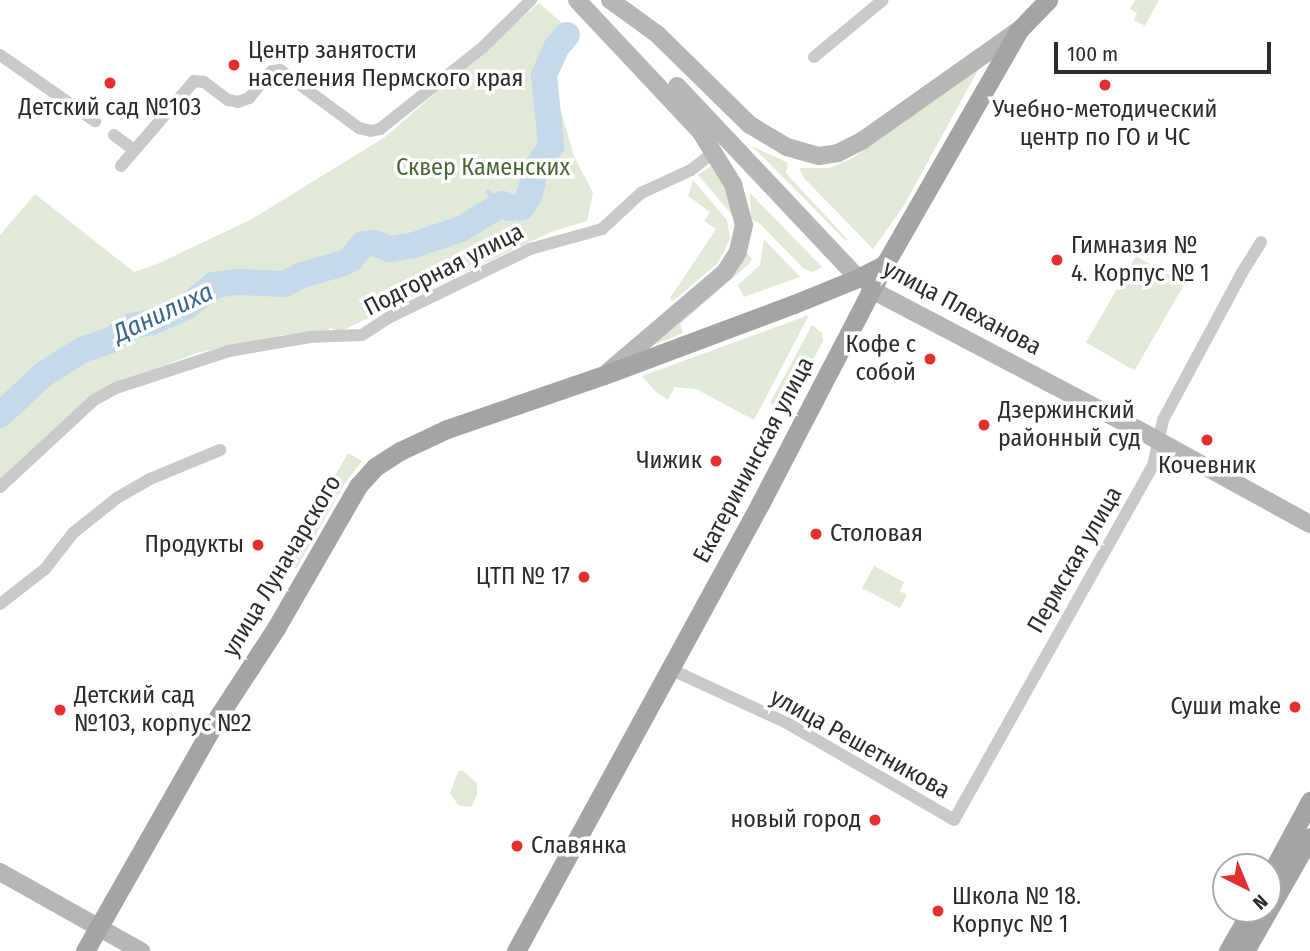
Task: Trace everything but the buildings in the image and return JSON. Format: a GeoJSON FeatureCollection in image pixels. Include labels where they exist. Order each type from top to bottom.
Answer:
{"type":"FeatureCollection","features":[{"type":"Feature","properties":{"kind":"main road"},"geometry":{"type":"LineString","coordinates":[[577,0],[678,105],[715,152],[742,208],[744,233],[738,252],[718,279],[604,375]]}},
{"type":"Feature","properties":{"kind":"main road","name":"улица Плеханова"},"geometry":{"type":"LineString","coordinates":[[589,0],[663,72],[864,284],[1310,524]]}},
{"type":"Feature","properties":{"kind":"main road"},"geometry":{"type":"LineString","coordinates":[[610,0],[657,34],[750,125],[787,147],[819,156],[838,153],[863,140],[1019,30]]}},
{"type":"Feature","properties":{"kind":"main road","name":"Екатерининская улица"},"geometry":{"type":"LineString","coordinates":[[516,951],[760,504],[864,284],[885,264],[1019,30],[1048,0]]}},
{"type":"Feature","properties":{"kind":"main road","name":"улица Луначарского"},"geometry":{"type":"LineString","coordinates":[[85,951],[218,717],[276,628],[328,535],[368,474],[400,451],[447,429],[864,284]]}},
{"type":"Feature","properties":{"kind":"main road"},"geometry":{"type":"LineString","coordinates":[[1282,853],[1310,802]]}},
{"type":"Feature","properties":{"kind":"main road"},"geometry":{"type":"LineString","coordinates":[[1245,951],[1310,837]]}},
{"type":"Feature","properties":{"kind":"main road"},"geometry":{"type":"LineString","coordinates":[[0,872],[141,951]]}},
{"type":"Feature","properties":{"kind":"main road"},"geometry":{"type":"LineString","coordinates":[[1228,951],[1244,923]]}},
{"type":"Feature","properties":{"kind":"street"},"geometry":{"type":"LineString","coordinates":[[121,166],[194,81],[204,82],[228,100],[238,102],[249,98],[272,71],[280,70],[367,131],[384,127],[482,48],[531,0]]}},
{"type":"Feature","properties":{"kind":"street"},"geometry":{"type":"LineString","coordinates":[[814,57],[883,0]]}},
{"type":"Feature","properties":{"kind":"street"},"geometry":{"type":"LineString","coordinates":[[0,55],[95,121]]}},
{"type":"Feature","properties":{"kind":"street"},"geometry":{"type":"LineString","coordinates":[[114,135],[134,150]]}},
{"type":"Feature","properties":{"kind":"street","name":"Подгорная улица"},"geometry":{"type":"LineString","coordinates":[[0,487],[106,393],[152,374],[229,351],[310,337],[362,335],[397,314],[530,249],[602,229],[641,192],[691,170],[715,152]]}},
{"type":"Feature","properties":{"kind":"street","name":"Пермская улица"},"geometry":{"type":"LineString","coordinates":[[954,820],[1153,466],[1163,420],[1261,242]]}},
{"type":"Feature","properties":{"kind":"street"},"geometry":{"type":"LineString","coordinates":[[0,604],[45,569],[73,533],[117,498],[150,479],[220,450]]}},
{"type":"Feature","properties":{"kind":"street","name":"улица Решетникова"},"geometry":{"type":"LineString","coordinates":[[670,669],[787,723],[954,820]]}},
{"type":"Feature","properties":{"kind":"green space"},"geometry":{"type":"Polygon","coordinates":[[[1135,0],[1159,0],[1145,26],[1134,20],[1137,13],[1130,9],[1135,0]]]}},
{"type":"Feature","properties":{"kind":"green space","name":"Сквер Каменских"},"geometry":{"type":"Polygon","coordinates":[[[539,3],[568,28],[550,51],[553,85],[574,156],[593,193],[587,221],[551,232],[339,332],[330,328],[328,332],[283,335],[197,353],[102,389],[82,403],[0,479],[0,235],[35,194],[134,272],[157,264],[252,219],[385,137],[539,3]]]}},
{"type":"Feature","properties":{"kind":"green space"},"geometry":{"type":"Polygon","coordinates":[[[983,61],[903,207],[873,249],[804,178],[799,168],[829,168],[853,158],[983,61]]]}},
{"type":"Feature","properties":{"kind":"green space"},"geometry":{"type":"Polygon","coordinates":[[[752,146],[788,163],[786,173],[848,240],[845,240],[752,146]]]}},
{"type":"Feature","properties":{"kind":"green space"},"geometry":{"type":"Polygon","coordinates":[[[711,166],[723,179],[733,216],[698,175],[711,166]]]}},
{"type":"Feature","properties":{"kind":"green space"},"geometry":{"type":"Polygon","coordinates":[[[693,180],[727,220],[730,239],[718,263],[673,301],[670,298],[716,229],[704,221],[710,212],[688,196],[693,180]]]}},
{"type":"Feature","properties":{"kind":"green space"},"geometry":{"type":"Polygon","coordinates":[[[750,193],[822,267],[813,272],[804,269],[759,223],[751,219],[750,193]]]}},
{"type":"Feature","properties":{"kind":"green space"},"geometry":{"type":"Polygon","coordinates":[[[764,239],[800,277],[744,297],[738,285],[760,265],[764,239]]]}},
{"type":"Feature","properties":{"kind":"green space"},"geometry":{"type":"Polygon","coordinates":[[[747,253],[752,259],[749,264],[680,324],[683,333],[649,347],[747,253]]]}},
{"type":"Feature","properties":{"kind":"green space"},"geometry":{"type":"Polygon","coordinates":[[[1136,256],[1184,284],[1134,371],[1086,343],[1136,256]]]}},
{"type":"Feature","properties":{"kind":"green space"},"geometry":{"type":"Polygon","coordinates":[[[809,315],[754,420],[696,389],[675,387],[668,400],[655,391],[642,376],[809,315]]]}},
{"type":"Feature","properties":{"kind":"green space"},"geometry":{"type":"Polygon","coordinates":[[[812,325],[822,333],[823,341],[786,411],[770,403],[812,325]]]}},
{"type":"Feature","properties":{"kind":"green space"},"geometry":{"type":"Polygon","coordinates":[[[348,453],[362,461],[345,483],[296,569],[285,564],[348,453]]]}},
{"type":"Feature","properties":{"kind":"green space"},"geometry":{"type":"Polygon","coordinates":[[[874,566],[904,582],[900,591],[907,595],[900,608],[862,588],[874,566]]]}},
{"type":"Feature","properties":{"kind":"green space"},"geometry":{"type":"Polygon","coordinates":[[[462,770],[477,783],[477,795],[471,807],[458,805],[450,793],[458,772],[462,770]]]}},
{"type":"Feature","properties":{"kind":"waterway","name":"Данилиха"},"geometry":{"type":"LineString","coordinates":[[0,415],[44,374],[82,350],[111,340],[132,326],[152,322],[186,307],[214,285],[239,282],[285,284],[302,275],[351,259],[363,244],[374,243],[390,249],[414,245],[461,229],[502,204],[510,208],[522,207],[530,194],[535,171],[551,146],[544,75],[556,48],[567,35]]}},
{"type":"Feature","properties":{"kind":"waterway"},"geometry":{"type":"LineString","coordinates":[[488,192],[502,204]]}},
{"type":"Feature","properties":{"kind":"place","name":"Центр занятости населения Пермского края"},"geometry":{"type":"Point","coordinates":[234,65]}},
{"type":"Feature","properties":{"kind":"place","name":"Детский сад №103"},"geometry":{"type":"Point","coordinates":[110,83]}},
{"type":"Feature","properties":{"kind":"place","name":"Учебно-методический центр по ГО и ЧС"},"geometry":{"type":"Point","coordinates":[1105,85]}},
{"type":"Feature","properties":{"kind":"place","name":"Гимназия № 4. Корпус № 1"},"geometry":{"type":"Point","coordinates":[1057,260]}},
{"type":"Feature","properties":{"kind":"place","name":"Кофе с собой"},"geometry":{"type":"Point","coordinates":[930,359]}},
{"type":"Feature","properties":{"kind":"place","name":"Дзержинский районный суд"},"geometry":{"type":"Point","coordinates":[984,425]}},
{"type":"Feature","properties":{"kind":"place","name":"Кочевник"},"geometry":{"type":"Point","coordinates":[1207,440]}},
{"type":"Feature","properties":{"kind":"place","name":"Чижик"},"geometry":{"type":"Point","coordinates":[716,461]}},
{"type":"Feature","properties":{"kind":"place","name":"Столовая"},"geometry":{"type":"Point","coordinates":[816,534]}},
{"type":"Feature","properties":{"kind":"place","name":"Прoдукты"},"geometry":{"type":"Point","coordinates":[258,545]}},
{"type":"Feature","properties":{"kind":"place","name":"ЦТП № 17"},"geometry":{"type":"Point","coordinates":[584,577]}},
{"type":"Feature","properties":{"kind":"place","name":"Суши make"},"geometry":{"type":"Point","coordinates":[1295,707]}},
{"type":"Feature","properties":{"kind":"place","name":"Детский сад №103, корпус №2"},"geometry":{"type":"Point","coordinates":[60,710]}},
{"type":"Feature","properties":{"kind":"place","name":"новый город"},"geometry":{"type":"Point","coordinates":[875,820]}},
{"type":"Feature","properties":{"kind":"place","name":"Славянка"},"geometry":{"type":"Point","coordinates":[517,846]}},
{"type":"Feature","properties":{"kind":"place","name":"Школа № 18. Корпус № 1"},"geometry":{"type":"Point","coordinates":[938,911]}}]}
